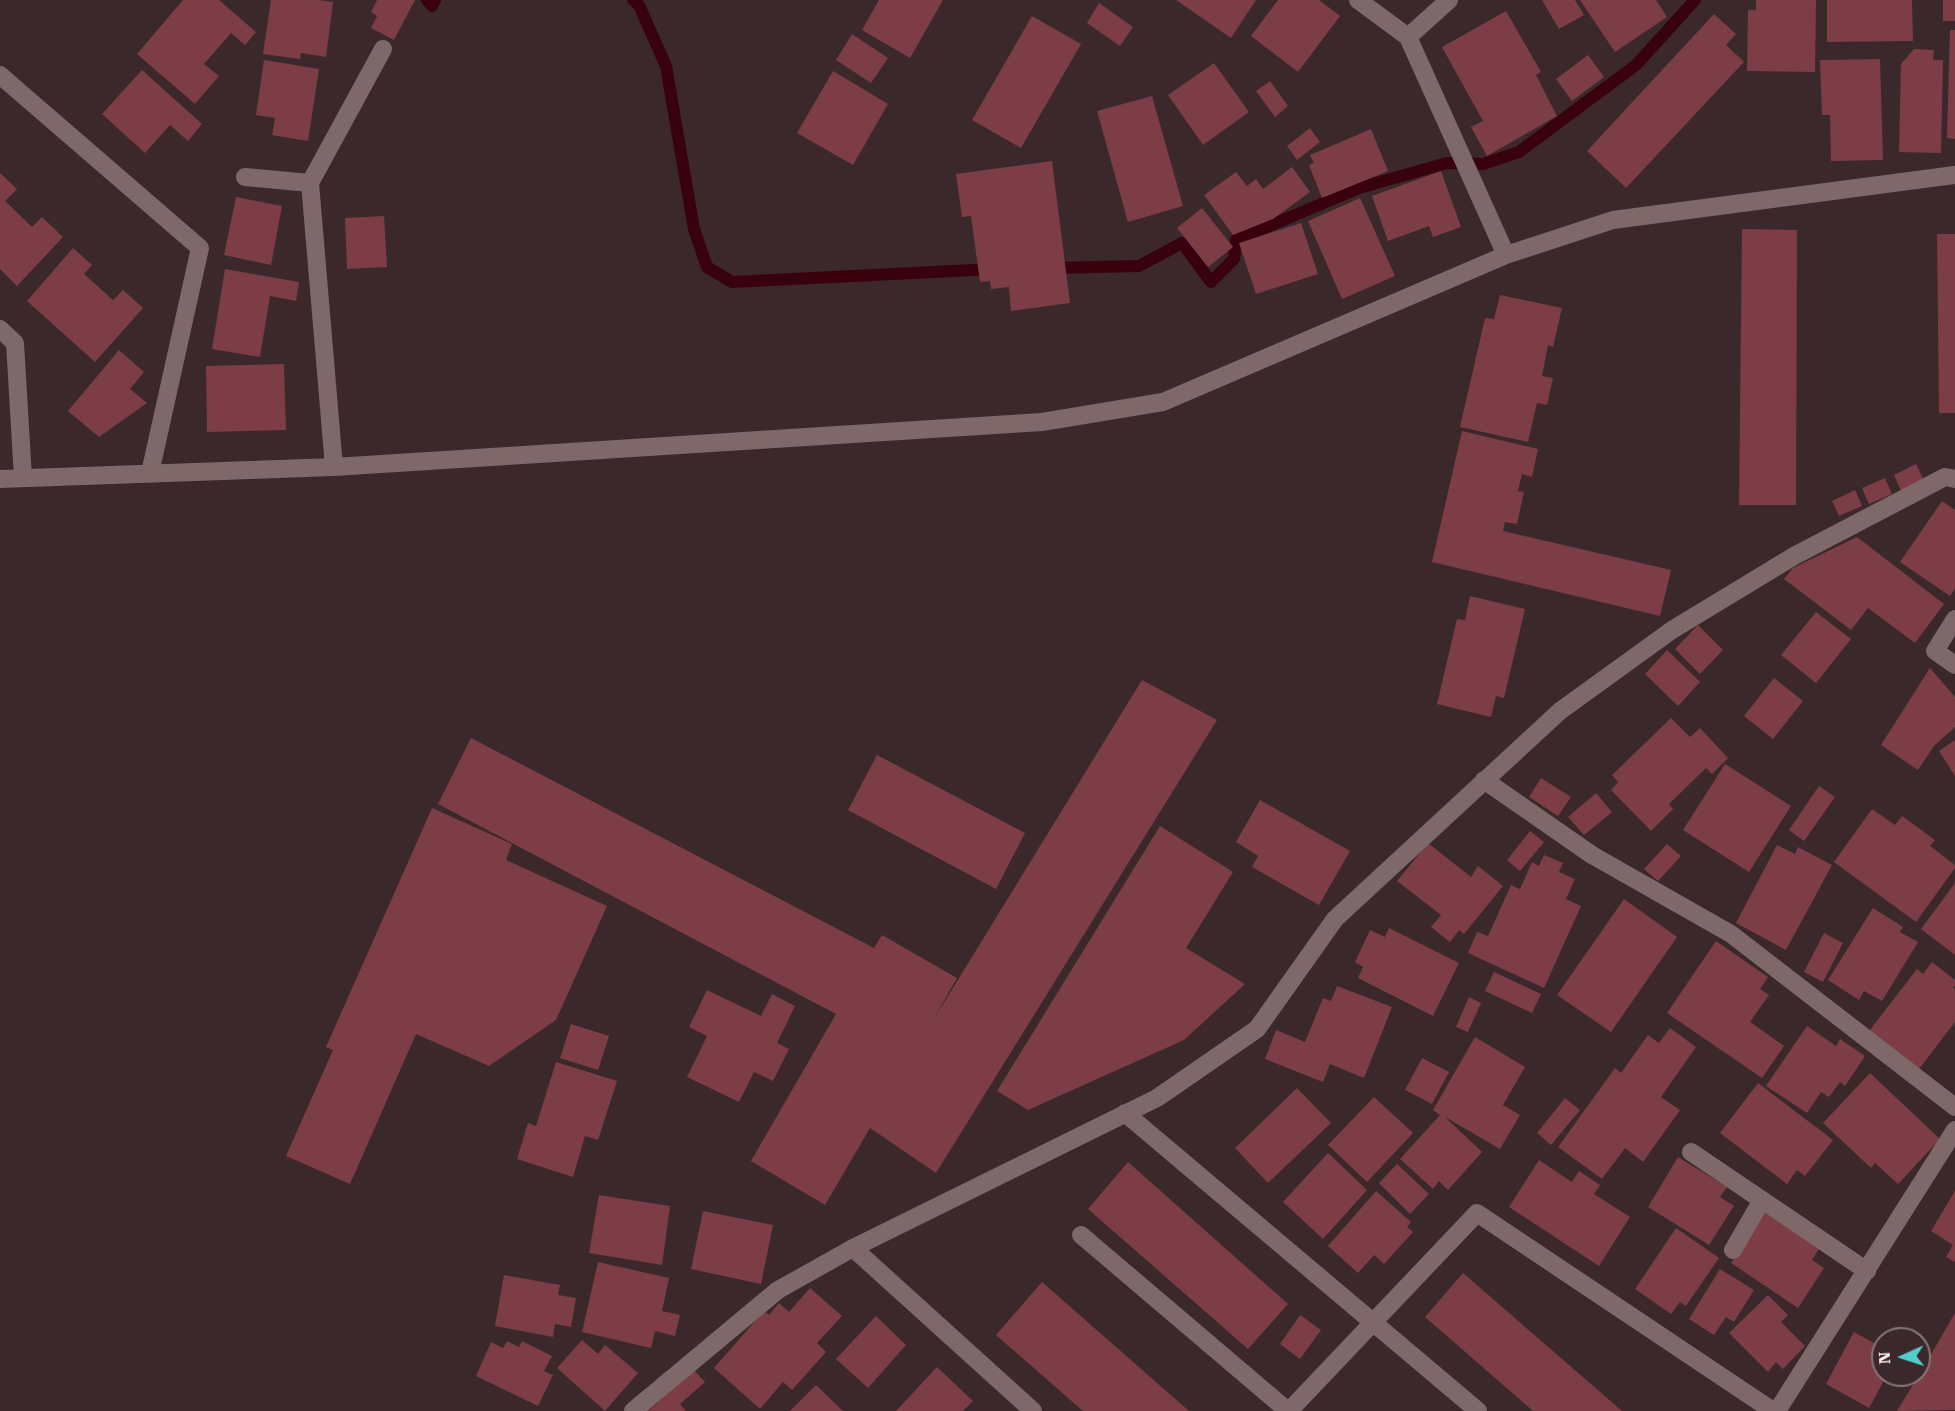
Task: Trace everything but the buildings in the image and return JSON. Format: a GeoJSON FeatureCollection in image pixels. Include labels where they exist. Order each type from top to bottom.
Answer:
{"type":"FeatureCollection","features":[{"type":"Feature","properties":{"kind":"street"},"geometry":{"type":"LineString","coordinates":[[1358,0],[1408,37],[1506,255]]}},
{"type":"Feature","properties":{"kind":"street"},"geometry":{"type":"LineString","coordinates":[[1408,37],[1449,0]]}},
{"type":"Feature","properties":{"kind":"street"},"geometry":{"type":"LineString","coordinates":[[334,466],[310,183],[383,49]]}},
{"type":"Feature","properties":{"kind":"street"},"geometry":{"type":"LineString","coordinates":[[0,75],[200,248],[150,473]]}},
{"type":"Feature","properties":{"kind":"street"},"geometry":{"type":"LineString","coordinates":[[0,479],[334,466],[1041,422],[1163,402],[1506,255],[1613,220],[1955,175]]}},
{"type":"Feature","properties":{"kind":"street"},"geometry":{"type":"LineString","coordinates":[[245,177],[310,183]]}},
{"type":"Feature","properties":{"kind":"street"},"geometry":{"type":"LineString","coordinates":[[0,330],[15,343],[23,478]]}},
{"type":"Feature","properties":{"kind":"street"},"geometry":{"type":"LineString","coordinates":[[633,1411],[778,1290],[853,1248],[1157,1098],[1257,1029],[1335,919],[1560,711],[1672,630],[1794,556],[1945,477],[1955,479]]}},
{"type":"Feature","properties":{"kind":"street"},"geometry":{"type":"LineString","coordinates":[[1955,619],[1935,651],[1955,665]]}},
{"type":"Feature","properties":{"kind":"street"},"geometry":{"type":"LineString","coordinates":[[1484,780],[1592,855],[1731,934],[1955,1107]]}},
{"type":"Feature","properties":{"kind":"street"},"geometry":{"type":"LineString","coordinates":[[1125,1113],[1478,1411]]}},
{"type":"Feature","properties":{"kind":"street"},"geometry":{"type":"LineString","coordinates":[[1777,1411],[1955,1130]]}},
{"type":"Feature","properties":{"kind":"street"},"geometry":{"type":"LineString","coordinates":[[1691,1152],[1866,1271]]}},
{"type":"Feature","properties":{"kind":"street"},"geometry":{"type":"LineString","coordinates":[[1733,1251],[1762,1200]]}},
{"type":"Feature","properties":{"kind":"street"},"geometry":{"type":"LineString","coordinates":[[1081,1235],[1289,1411],[1477,1213],[1773,1411]]}},
{"type":"Feature","properties":{"kind":"street"},"geometry":{"type":"LineString","coordinates":[[853,1248],[1033,1411]]}},
{"type":"Feature","properties":{"kind":"waterway"},"geometry":{"type":"LineString","coordinates":[[427,0],[432,6],[435,0]]}},
{"type":"Feature","properties":{"kind":"waterway"},"geometry":{"type":"LineString","coordinates":[[633,0],[639,5],[666,66],[694,229],[707,267],[732,282],[994,269]]}},
{"type":"Feature","properties":{"kind":"waterway"},"geometry":{"type":"LineString","coordinates":[[1051,268],[1139,266],[1182,243],[1211,282],[1234,259],[1236,240],[1359,188],[1447,163],[1483,164],[1519,152],[1636,65],[1695,0]]}}]}
